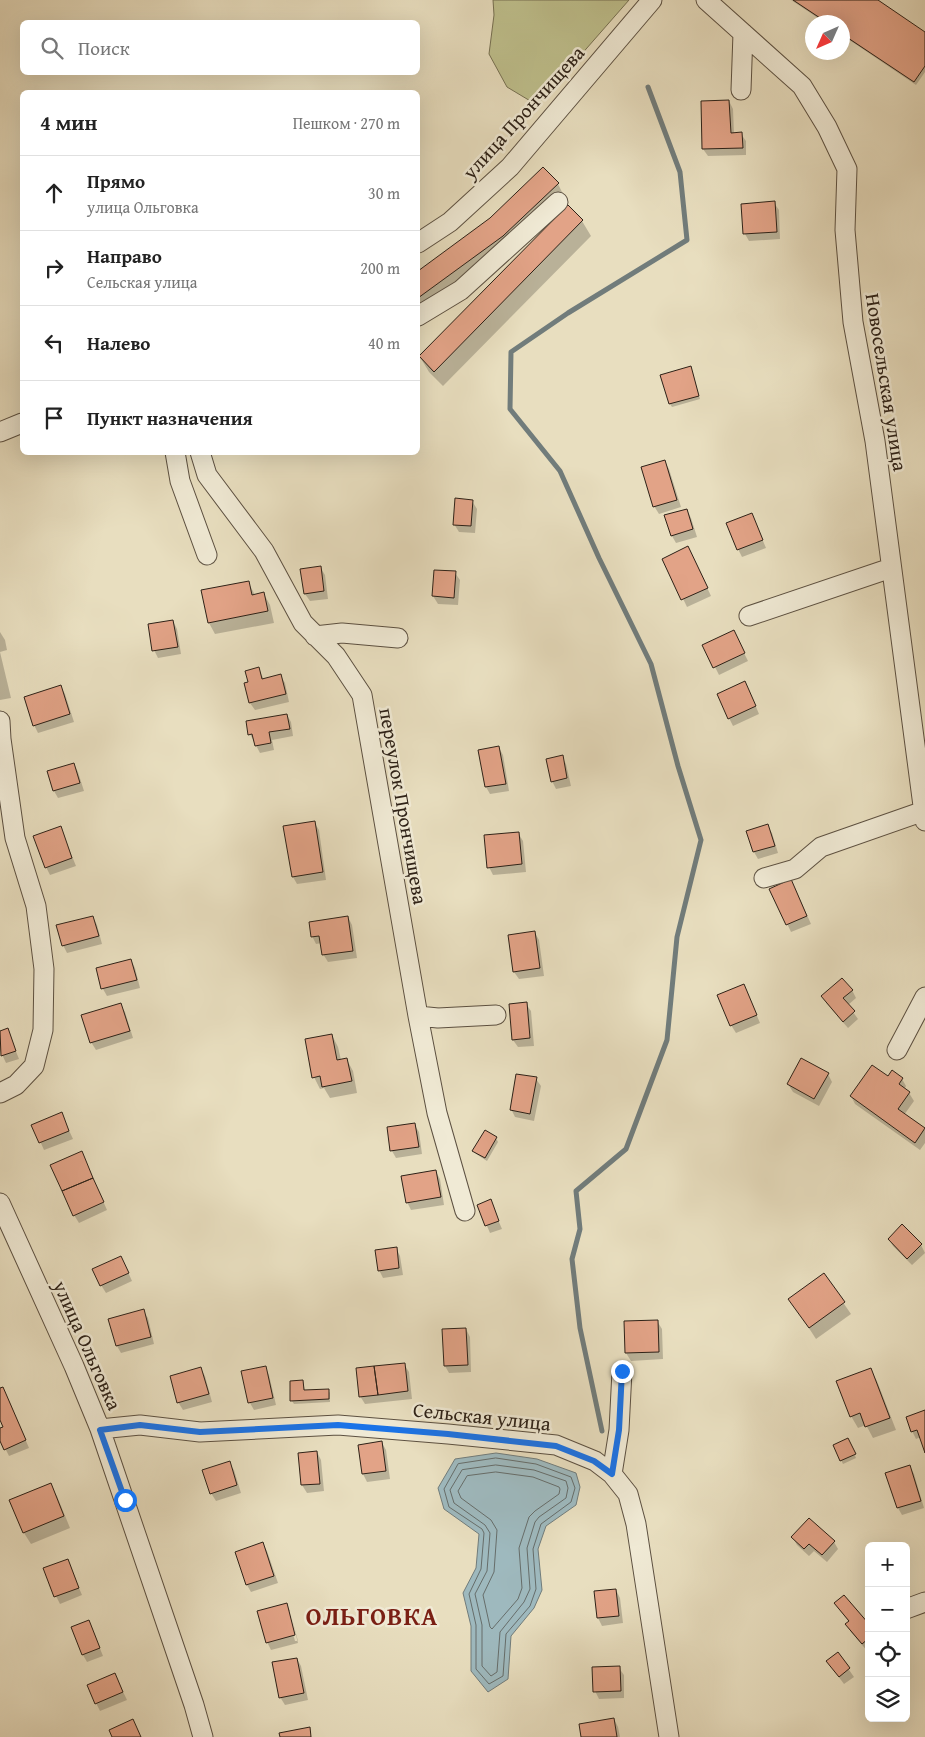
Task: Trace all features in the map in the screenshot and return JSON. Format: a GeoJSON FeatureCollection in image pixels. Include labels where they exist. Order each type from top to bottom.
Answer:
{"type":"FeatureCollection","features":[{"type":"Feature","properties":{"kind":"street","name":"улица Прончищева"},"geometry":{"type":"LineString","coordinates":[[420,242],[450,222],[510,167],[652,0]]}},
{"type":"Feature","properties":{"kind":"street","name":"Новосельская улица"},"geometry":{"type":"LineString","coordinates":[[706,0],[802,86],[827,126],[846,169],[845,230],[853,322],[875,441],[924,816]]}},
{"type":"Feature","properties":{"kind":"street"},"geometry":{"type":"LineString","coordinates":[[741,90],[743,33]]}},
{"type":"Feature","properties":{"kind":"street"},"geometry":{"type":"LineString","coordinates":[[420,315],[461,290],[558,202]]}},
{"type":"Feature","properties":{"kind":"street"},"geometry":{"type":"LineString","coordinates":[[0,432],[20,424]]}},
{"type":"Feature","properties":{"kind":"street"},"geometry":{"type":"LineString","coordinates":[[175,455],[180,481],[207,555]]}},
{"type":"Feature","properties":{"kind":"street","name":"переулок Прончищева"},"geometry":{"type":"LineString","coordinates":[[201,455],[206,475],[264,551],[302,623],[336,656],[362,695],[418,1016],[438,1113],[465,1211]]}},
{"type":"Feature","properties":{"kind":"street"},"geometry":{"type":"LineString","coordinates":[[749,616],[892,568]]}},
{"type":"Feature","properties":{"kind":"street"},"geometry":{"type":"LineString","coordinates":[[315,636],[342,634],[398,638]]}},
{"type":"Feature","properties":{"kind":"street"},"geometry":{"type":"LineString","coordinates":[[0,721],[7,842],[36,906],[44,969],[43,1030],[34,1066],[16,1085],[0,1093]]}},
{"type":"Feature","properties":{"kind":"street"},"geometry":{"type":"LineString","coordinates":[[764,878],[795,869],[821,847],[924,816]]}},
{"type":"Feature","properties":{"kind":"street"},"geometry":{"type":"LineString","coordinates":[[897,1050],[925,997]]}},
{"type":"Feature","properties":{"kind":"street"},"geometry":{"type":"LineString","coordinates":[[418,1016],[438,1018],[496,1015]]}},
{"type":"Feature","properties":{"kind":"street","name":"улица Ольговка"},"geometry":{"type":"LineString","coordinates":[[0,1203],[74,1366],[100,1430],[191,1695],[203,1737]]}},
{"type":"Feature","properties":{"kind":"street"},"geometry":{"type":"LineString","coordinates":[[612,1474],[619,1430],[622,1371]]}},
{"type":"Feature","properties":{"kind":"street","name":"Сельская улица"},"geometry":{"type":"LineString","coordinates":[[100,1430],[140,1425],[200,1432],[338,1425],[448,1434],[556,1446],[594,1461],[612,1474],[628,1494],[636,1524],[669,1737]]}},
{"type":"Feature","properties":{"kind":"street"},"geometry":{"type":"LineString","coordinates":[[910,1608],[925,1602]]}},
{"type":"Feature","properties":{"kind":"green space"},"geometry":{"type":"Polygon","coordinates":[[[493,0],[629,0],[537,105],[507,87],[489,54],[494,15],[493,0]]]}},
{"type":"Feature","properties":{"kind":"water"},"geometry":{"type":"Polygon","coordinates":[[[496,1453],[537,1459],[576,1473],[580,1487],[576,1505],[546,1526],[538,1549],[542,1590],[534,1608],[511,1636],[508,1679],[488,1692],[471,1671],[471,1626],[463,1593],[476,1568],[479,1534],[444,1509],[438,1488],[455,1459],[496,1453]]]}},
{"type":"Feature","properties":{"kind":"building"},"geometry":{"type":"Polygon","coordinates":[[[793,0],[878,0],[925,32],[925,66],[914,82],[850,39],[850,15],[816,15],[793,0]]]}},
{"type":"Feature","properties":{"kind":"building"},"geometry":{"type":"Polygon","coordinates":[[[729,100],[731,133],[742,132],[743,148],[702,149],[701,101],[729,100]]]}},
{"type":"Feature","properties":{"kind":"building"},"geometry":{"type":"Polygon","coordinates":[[[543,167],[559,183],[503,236],[420,297],[420,270],[490,218],[543,167]]]}},
{"type":"Feature","properties":{"kind":"building"},"geometry":{"type":"Polygon","coordinates":[[[775,201],[777,232],[743,234],[741,204],[775,201]]]}},
{"type":"Feature","properties":{"kind":"building"},"geometry":{"type":"Polygon","coordinates":[[[568,205],[583,220],[434,372],[420,355],[568,205]]]}},
{"type":"Feature","properties":{"kind":"building"},"geometry":{"type":"Polygon","coordinates":[[[691,366],[699,396],[669,404],[660,375],[691,366]]]}},
{"type":"Feature","properties":{"kind":"building"},"geometry":{"type":"Polygon","coordinates":[[[665,460],[677,500],[653,507],[641,467],[665,460]]]}},
{"type":"Feature","properties":{"kind":"building"},"geometry":{"type":"Polygon","coordinates":[[[455,498],[473,500],[471,526],[453,525],[455,498]]]}},
{"type":"Feature","properties":{"kind":"building"},"geometry":{"type":"Polygon","coordinates":[[[687,509],[693,529],[671,536],[664,515],[687,509]]]}},
{"type":"Feature","properties":{"kind":"building"},"geometry":{"type":"Polygon","coordinates":[[[752,513],[763,540],[737,550],[726,523],[752,513]]]}},
{"type":"Feature","properties":{"kind":"building"},"geometry":{"type":"Polygon","coordinates":[[[688,546],[708,588],[681,600],[662,559],[688,546]]]}},
{"type":"Feature","properties":{"kind":"building"},"geometry":{"type":"Polygon","coordinates":[[[321,566],[324,591],[304,594],[300,569],[321,566]]]}},
{"type":"Feature","properties":{"kind":"building"},"geometry":{"type":"Polygon","coordinates":[[[434,570],[456,571],[454,598],[432,596],[434,570]]]}},
{"type":"Feature","properties":{"kind":"building"},"geometry":{"type":"Polygon","coordinates":[[[249,581],[252,595],[264,592],[268,611],[208,623],[201,590],[249,581]]]}},
{"type":"Feature","properties":{"kind":"building"},"geometry":{"type":"Polygon","coordinates":[[[173,620],[178,647],[152,651],[148,624],[173,620]]]}},
{"type":"Feature","properties":{"kind":"building"},"geometry":{"type":"Polygon","coordinates":[[[734,630],[745,653],[713,668],[702,645],[734,630]]]}},
{"type":"Feature","properties":{"kind":"building"},"geometry":{"type":"Polygon","coordinates":[[[259,667],[262,679],[281,674],[286,694],[249,703],[244,683],[248,682],[245,671],[259,667]]]}},
{"type":"Feature","properties":{"kind":"building"},"geometry":{"type":"Polygon","coordinates":[[[745,681],[756,706],[728,719],[717,694],[745,681]]]}},
{"type":"Feature","properties":{"kind":"building"},"geometry":{"type":"Polygon","coordinates":[[[61,685],[70,714],[33,726],[24,697],[61,685]]]}},
{"type":"Feature","properties":{"kind":"building"},"geometry":{"type":"Polygon","coordinates":[[[287,714],[290,729],[269,732],[271,743],[255,746],[252,734],[248,735],[246,721],[287,714]]]}},
{"type":"Feature","properties":{"kind":"building"},"geometry":{"type":"Polygon","coordinates":[[[499,746],[506,784],[485,787],[478,750],[499,746]]]}},
{"type":"Feature","properties":{"kind":"building"},"geometry":{"type":"Polygon","coordinates":[[[563,755],[567,778],[551,782],[546,759],[563,755]]]}},
{"type":"Feature","properties":{"kind":"building"},"geometry":{"type":"Polygon","coordinates":[[[74,763],[80,783],[53,791],[47,771],[74,763]]]}},
{"type":"Feature","properties":{"kind":"building"},"geometry":{"type":"Polygon","coordinates":[[[315,821],[323,872],[292,877],[283,826],[315,821]]]}},
{"type":"Feature","properties":{"kind":"building"},"geometry":{"type":"Polygon","coordinates":[[[768,824],[775,846],[753,852],[746,831],[768,824]]]}},
{"type":"Feature","properties":{"kind":"building"},"geometry":{"type":"Polygon","coordinates":[[[61,826],[72,858],[45,868],[33,836],[61,826]]]}},
{"type":"Feature","properties":{"kind":"building"},"geometry":{"type":"Polygon","coordinates":[[[519,832],[522,864],[487,868],[484,835],[519,832]]]}},
{"type":"Feature","properties":{"kind":"building"},"geometry":{"type":"Polygon","coordinates":[[[791,879],[807,916],[786,925],[769,889],[791,879]]]}},
{"type":"Feature","properties":{"kind":"building"},"geometry":{"type":"Polygon","coordinates":[[[93,916],[99,936],[62,946],[56,925],[93,916]]]}},
{"type":"Feature","properties":{"kind":"building"},"geometry":{"type":"Polygon","coordinates":[[[348,916],[353,951],[322,955],[319,936],[311,937],[309,922],[348,916]]]}},
{"type":"Feature","properties":{"kind":"building"},"geometry":{"type":"Polygon","coordinates":[[[535,931],[540,968],[513,972],[508,935],[535,931]]]}},
{"type":"Feature","properties":{"kind":"building"},"geometry":{"type":"Polygon","coordinates":[[[131,959],[137,980],[101,989],[96,968],[131,959]]]}},
{"type":"Feature","properties":{"kind":"building"},"geometry":{"type":"Polygon","coordinates":[[[842,978],[853,990],[843,998],[855,1011],[843,1022],[821,996],[842,978]]]}},
{"type":"Feature","properties":{"kind":"building"},"geometry":{"type":"Polygon","coordinates":[[[744,984],[757,1015],[730,1026],[717,995],[744,984]]]}},
{"type":"Feature","properties":{"kind":"building"},"geometry":{"type":"Polygon","coordinates":[[[527,1002],[530,1038],[512,1040],[509,1004],[527,1002]]]}},
{"type":"Feature","properties":{"kind":"building"},"geometry":{"type":"Polygon","coordinates":[[[121,1003],[130,1031],[90,1043],[81,1015],[121,1003]]]}},
{"type":"Feature","properties":{"kind":"building"},"geometry":{"type":"Polygon","coordinates":[[[8,1028],[16,1051],[1,1056],[0,1031],[8,1028]]]}},
{"type":"Feature","properties":{"kind":"building"},"geometry":{"type":"Polygon","coordinates":[[[332,1034],[337,1060],[347,1058],[352,1081],[322,1087],[320,1076],[312,1078],[305,1039],[332,1034]]]}},
{"type":"Feature","properties":{"kind":"building"},"geometry":{"type":"Polygon","coordinates":[[[801,1058],[829,1073],[814,1099],[787,1084],[801,1058]]]}},
{"type":"Feature","properties":{"kind":"building"},"geometry":{"type":"Polygon","coordinates":[[[872,1065],[888,1076],[892,1070],[903,1078],[899,1084],[910,1092],[898,1109],[925,1128],[915,1143],[850,1096],[872,1065]]]}},
{"type":"Feature","properties":{"kind":"building"},"geometry":{"type":"Polygon","coordinates":[[[516,1074],[537,1077],[530,1114],[510,1110],[516,1074]]]}},
{"type":"Feature","properties":{"kind":"building"},"geometry":{"type":"Polygon","coordinates":[[[62,1112],[69,1131],[39,1143],[31,1125],[62,1112]]]}},
{"type":"Feature","properties":{"kind":"building"},"geometry":{"type":"Polygon","coordinates":[[[415,1123],[419,1147],[390,1151],[387,1127],[415,1123]]]}},
{"type":"Feature","properties":{"kind":"building"},"geometry":{"type":"Polygon","coordinates":[[[485,1130],[497,1137],[485,1158],[472,1151],[485,1130]]]}},
{"type":"Feature","properties":{"kind":"building"},"geometry":{"type":"Polygon","coordinates":[[[82,1151],[93,1178],[62,1191],[50,1165],[82,1151]]]}},
{"type":"Feature","properties":{"kind":"building"},"geometry":{"type":"Polygon","coordinates":[[[436,1170],[441,1197],[406,1203],[401,1176],[436,1170]]]}},
{"type":"Feature","properties":{"kind":"building"},"geometry":{"type":"Polygon","coordinates":[[[93,1178],[104,1202],[73,1216],[62,1191],[93,1178]]]}},
{"type":"Feature","properties":{"kind":"building"},"geometry":{"type":"Polygon","coordinates":[[[491,1199],[499,1221],[485,1226],[477,1205],[491,1199]]]}},
{"type":"Feature","properties":{"kind":"building"},"geometry":{"type":"Polygon","coordinates":[[[902,1224],[922,1244],[907,1259],[888,1239],[902,1224]]]}},
{"type":"Feature","properties":{"kind":"building"},"geometry":{"type":"Polygon","coordinates":[[[397,1247],[399,1268],[378,1271],[375,1250],[397,1247]]]}},
{"type":"Feature","properties":{"kind":"building"},"geometry":{"type":"Polygon","coordinates":[[[121,1256],[129,1273],[100,1286],[92,1269],[121,1256]]]}},
{"type":"Feature","properties":{"kind":"building"},"geometry":{"type":"Polygon","coordinates":[[[824,1273],[845,1302],[809,1328],[788,1299],[824,1273]]]}},
{"type":"Feature","properties":{"kind":"building"},"geometry":{"type":"Polygon","coordinates":[[[144,1309],[151,1337],[116,1346],[108,1319],[144,1309]]]}},
{"type":"Feature","properties":{"kind":"building"},"geometry":{"type":"Polygon","coordinates":[[[658,1320],[659,1352],[625,1353],[624,1321],[658,1320]]]}},
{"type":"Feature","properties":{"kind":"building"},"geometry":{"type":"Polygon","coordinates":[[[466,1328],[468,1365],[444,1366],[442,1329],[466,1328]]]}},
{"type":"Feature","properties":{"kind":"building"},"geometry":{"type":"Polygon","coordinates":[[[405,1363],[408,1391],[378,1395],[374,1366],[405,1363]]]}},
{"type":"Feature","properties":{"kind":"building"},"geometry":{"type":"Polygon","coordinates":[[[266,1366],[273,1398],[248,1403],[241,1371],[266,1366]]]}},
{"type":"Feature","properties":{"kind":"building"},"geometry":{"type":"Polygon","coordinates":[[[374,1366],[378,1395],[359,1397],[356,1368],[374,1366]]]}},
{"type":"Feature","properties":{"kind":"building"},"geometry":{"type":"Polygon","coordinates":[[[201,1367],[209,1394],[177,1403],[170,1376],[201,1367]]]}},
{"type":"Feature","properties":{"kind":"building"},"geometry":{"type":"Polygon","coordinates":[[[871,1368],[890,1418],[865,1427],[860,1413],[850,1417],[836,1381],[871,1368]]]}},
{"type":"Feature","properties":{"kind":"building"},"geometry":{"type":"Polygon","coordinates":[[[303,1380],[304,1390],[329,1389],[329,1399],[290,1401],[290,1381],[303,1380]]]}},
{"type":"Feature","properties":{"kind":"building"},"geometry":{"type":"Polygon","coordinates":[[[3,1387],[26,1440],[4,1450],[0,1441],[0,1428],[3,1427],[0,1420],[0,1388],[3,1387]]]}},
{"type":"Feature","properties":{"kind":"building"},"geometry":{"type":"Polygon","coordinates":[[[925,1410],[925,1453],[917,1430],[911,1432],[906,1417],[925,1410]]]}},
{"type":"Feature","properties":{"kind":"building"},"geometry":{"type":"Polygon","coordinates":[[[848,1438],[856,1454],[840,1461],[833,1445],[848,1438]]]}},
{"type":"Feature","properties":{"kind":"building"},"geometry":{"type":"Polygon","coordinates":[[[382,1441],[386,1471],[362,1474],[358,1445],[382,1441]]]}},
{"type":"Feature","properties":{"kind":"building"},"geometry":{"type":"Polygon","coordinates":[[[317,1451],[320,1484],[301,1485],[298,1453],[317,1451]]]}},
{"type":"Feature","properties":{"kind":"building"},"geometry":{"type":"Polygon","coordinates":[[[230,1461],[237,1485],[210,1494],[202,1470],[230,1461]]]}},
{"type":"Feature","properties":{"kind":"building"},"geometry":{"type":"Polygon","coordinates":[[[910,1465],[921,1501],[897,1508],[885,1473],[910,1465]]]}},
{"type":"Feature","properties":{"kind":"building"},"geometry":{"type":"Polygon","coordinates":[[[51,1483],[64,1516],[23,1533],[9,1500],[51,1483]]]}},
{"type":"Feature","properties":{"kind":"building"},"geometry":{"type":"Polygon","coordinates":[[[809,1518],[835,1541],[822,1555],[809,1544],[804,1549],[791,1537],[809,1518]]]}},
{"type":"Feature","properties":{"kind":"building"},"geometry":{"type":"Polygon","coordinates":[[[263,1542],[274,1576],[246,1585],[235,1552],[263,1542]]]}},
{"type":"Feature","properties":{"kind":"building"},"geometry":{"type":"Polygon","coordinates":[[[68,1559],[79,1588],[54,1597],[43,1568],[68,1559]]]}},
{"type":"Feature","properties":{"kind":"building"},"geometry":{"type":"Polygon","coordinates":[[[616,1589],[619,1616],[597,1618],[594,1591],[616,1589]]]}},
{"type":"Feature","properties":{"kind":"building"},"geometry":{"type":"Polygon","coordinates":[[[844,1595],[865,1619],[865,1641],[862,1644],[845,1624],[849,1621],[834,1603],[844,1595]]]}},
{"type":"Feature","properties":{"kind":"building"},"geometry":{"type":"Polygon","coordinates":[[[287,1603],[295,1635],[266,1643],[257,1611],[287,1603]]]}},
{"type":"Feature","properties":{"kind":"building"},"geometry":{"type":"Polygon","coordinates":[[[89,1620],[100,1648],[82,1655],[71,1627],[89,1620]]]}},
{"type":"Feature","properties":{"kind":"building"},"geometry":{"type":"Polygon","coordinates":[[[838,1652],[850,1668],[839,1677],[826,1661],[838,1652]]]}},
{"type":"Feature","properties":{"kind":"building"},"geometry":{"type":"Polygon","coordinates":[[[297,1658],[304,1693],[279,1698],[272,1662],[297,1658]]]}},
{"type":"Feature","properties":{"kind":"building"},"geometry":{"type":"Polygon","coordinates":[[[620,1666],[621,1691],[593,1692],[592,1667],[620,1666]]]}},
{"type":"Feature","properties":{"kind":"building"},"geometry":{"type":"Polygon","coordinates":[[[115,1673],[123,1692],[95,1704],[87,1685],[115,1673]]]}},
{"type":"Feature","properties":{"kind":"building"},"geometry":{"type":"Polygon","coordinates":[[[614,1718],[617,1737],[581,1737],[579,1724],[614,1718]]]}},
{"type":"Feature","properties":{"kind":"building"},"geometry":{"type":"Polygon","coordinates":[[[133,1719],[141,1737],[112,1737],[109,1730],[133,1719]]]}},
{"type":"Feature","properties":{"kind":"building"},"geometry":{"type":"Polygon","coordinates":[[[310,1727],[311,1737],[280,1737],[279,1733],[310,1727]]]}},
{"type":"Feature","properties":{"kind":"waterway"},"geometry":{"type":"LineString","coordinates":[[602,1431],[580,1328],[572,1259],[580,1229],[576,1191],[626,1149],[667,1040],[677,937],[701,840],[678,766],[651,664],[599,558],[560,471],[510,409],[511,352],[568,313],[687,240],[680,172],[648,87]]}},
{"type":"Feature","properties":{"kind":"district","name":"ОЛЬГОВКА"},"geometry":{"type":"Point","coordinates":[372,1616]}},
{"type":"Feature","properties":{"kind":"route"},"geometry":{"type":"LineString","coordinates":[[125,1500],[100,1430],[140,1425],[200,1432],[338,1425],[448,1434],[556,1446],[594,1461],[612,1474],[619,1430],[622,1371]]}}]}
